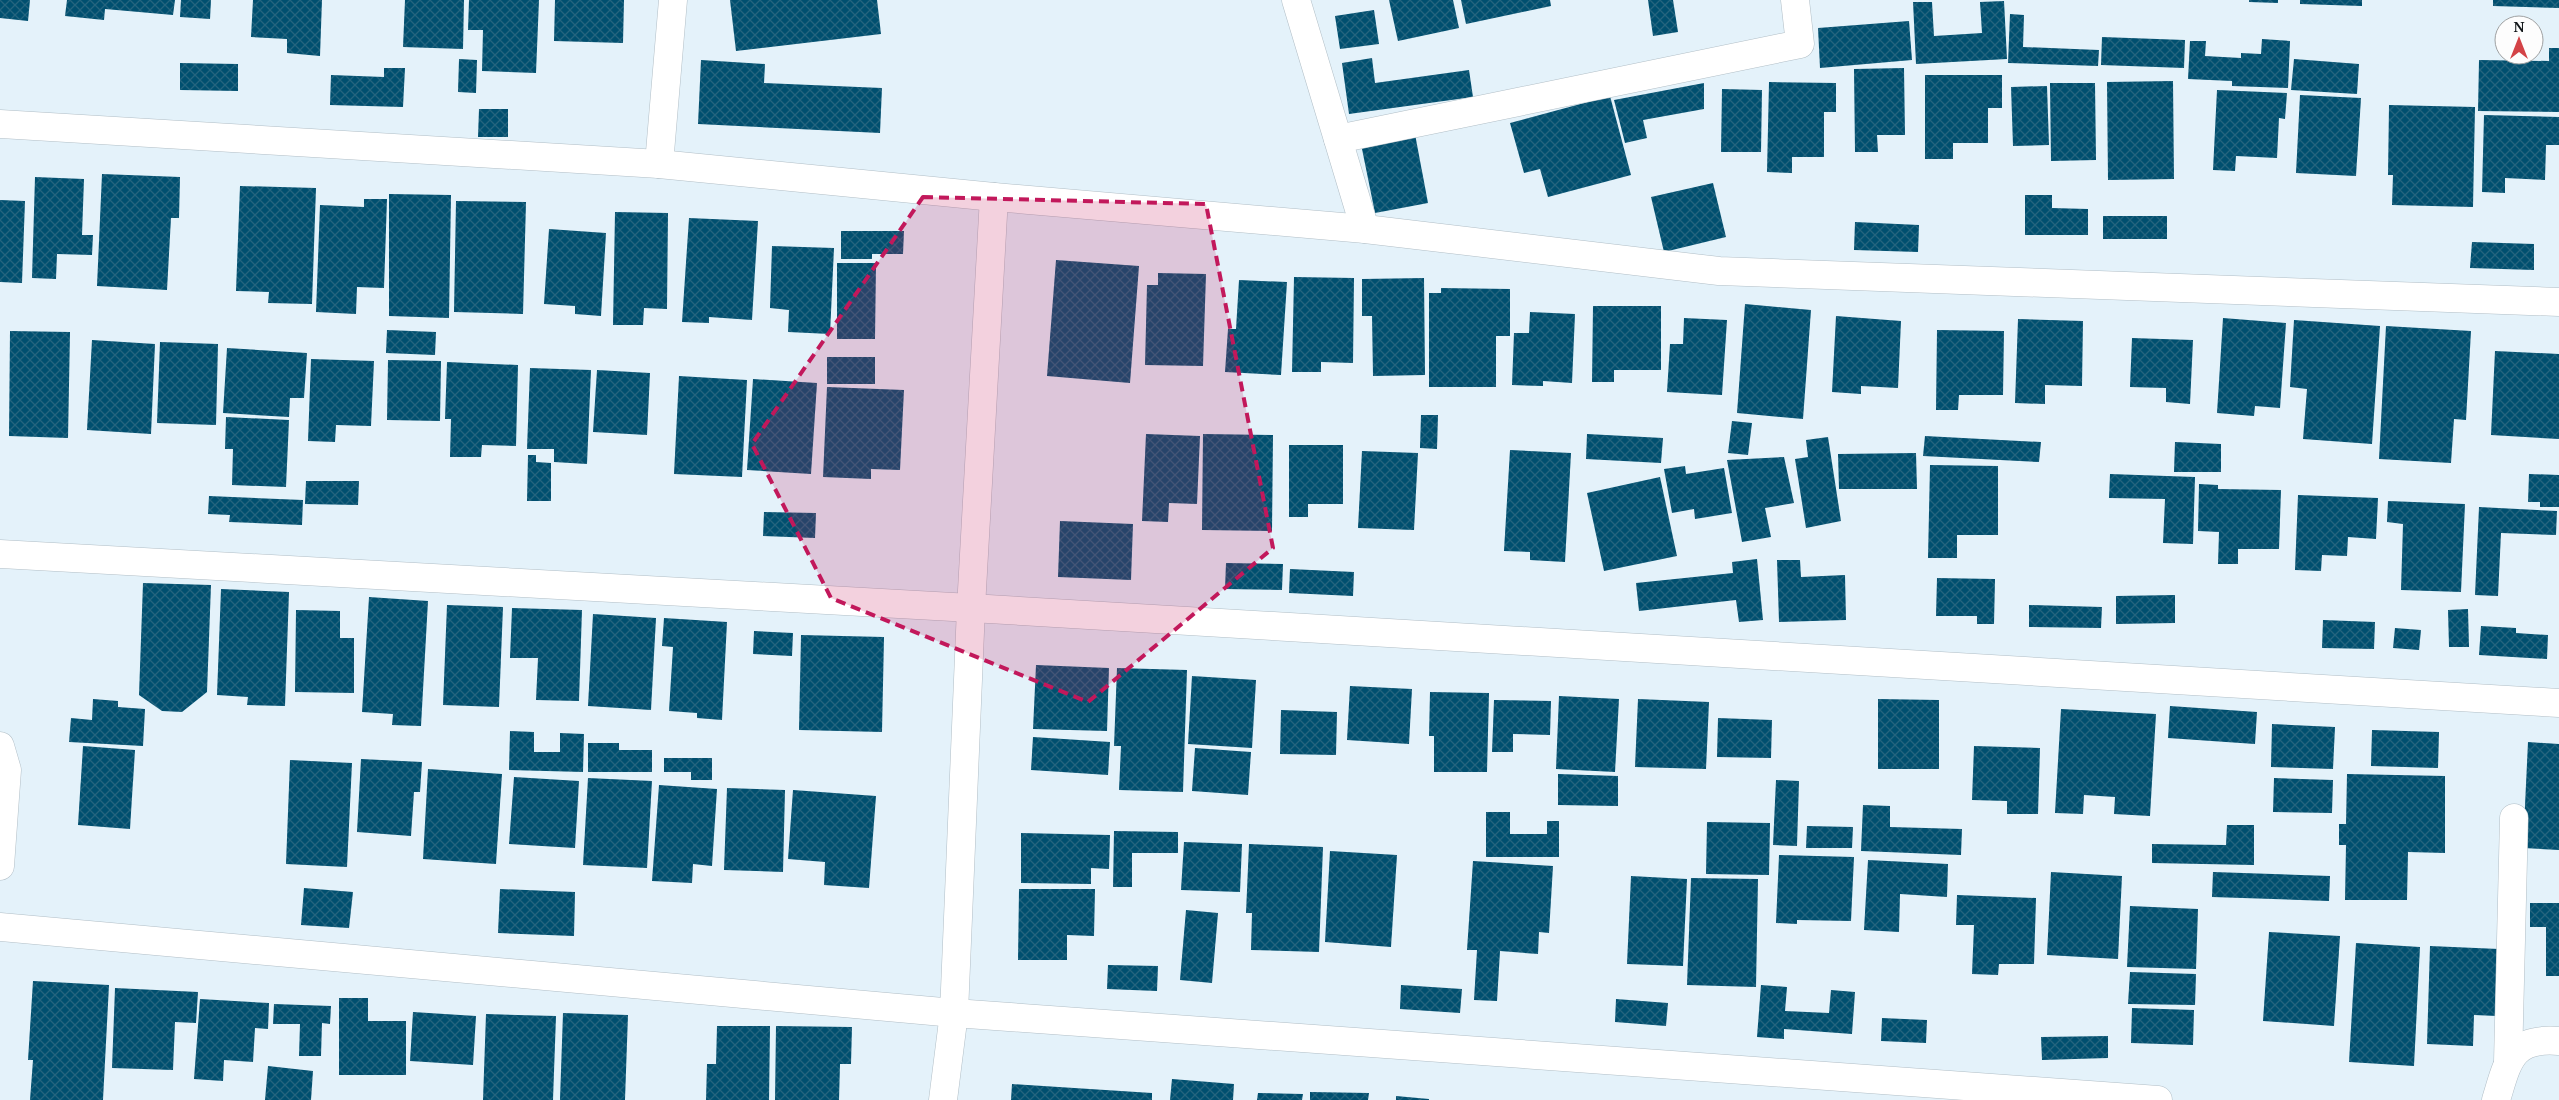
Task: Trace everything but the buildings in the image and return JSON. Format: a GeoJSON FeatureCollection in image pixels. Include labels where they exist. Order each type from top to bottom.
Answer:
{"type":"FeatureCollection","features":[{"type":"Feature","properties":{"kind":"street"},"geometry":{"type":"LineString","coordinates":[[659,164],[673,0]]}},
{"type":"Feature","properties":{"kind":"street"},"geometry":{"type":"LineString","coordinates":[[1296,0],[1365,229]]}},
{"type":"Feature","properties":{"kind":"street"},"geometry":{"type":"LineString","coordinates":[[1338,139],[1800,44],[1795,0]]}},
{"type":"Feature","properties":{"kind":"street"},"geometry":{"type":"LineString","coordinates":[[0,124],[659,164],[1365,229],[1720,272],[2559,302]]}},
{"type":"Feature","properties":{"kind":"street"},"geometry":{"type":"LineString","coordinates":[[943,1100],[954,1013],[971,608],[994,196]]}},
{"type":"Feature","properties":{"kind":"street"},"geometry":{"type":"LineString","coordinates":[[0,554],[971,608],[2559,703]]}},
{"type":"Feature","properties":{"kind":"street"},"geometry":{"type":"LineString","coordinates":[[0,746],[7,770],[0,866]]}},
{"type":"Feature","properties":{"kind":"street"},"geometry":{"type":"LineString","coordinates":[[2496,1100],[2508,1062],[2514,818]]}},
{"type":"Feature","properties":{"kind":"street"},"geometry":{"type":"LineString","coordinates":[[0,927],[954,1013],[2158,1100]]}},
{"type":"Feature","properties":{"kind":"street"},"geometry":{"type":"LineString","coordinates":[[2508,1062],[2523,1045],[2542,1040],[2559,1041]]}},
{"type":"Feature","properties":{"kind":"highlighted area"},"geometry":{"type":"Polygon","coordinates":[[[923,197],[1206,204],[1273,548],[1088,702],[831,598],[752,444],[923,197]]]}}]}
